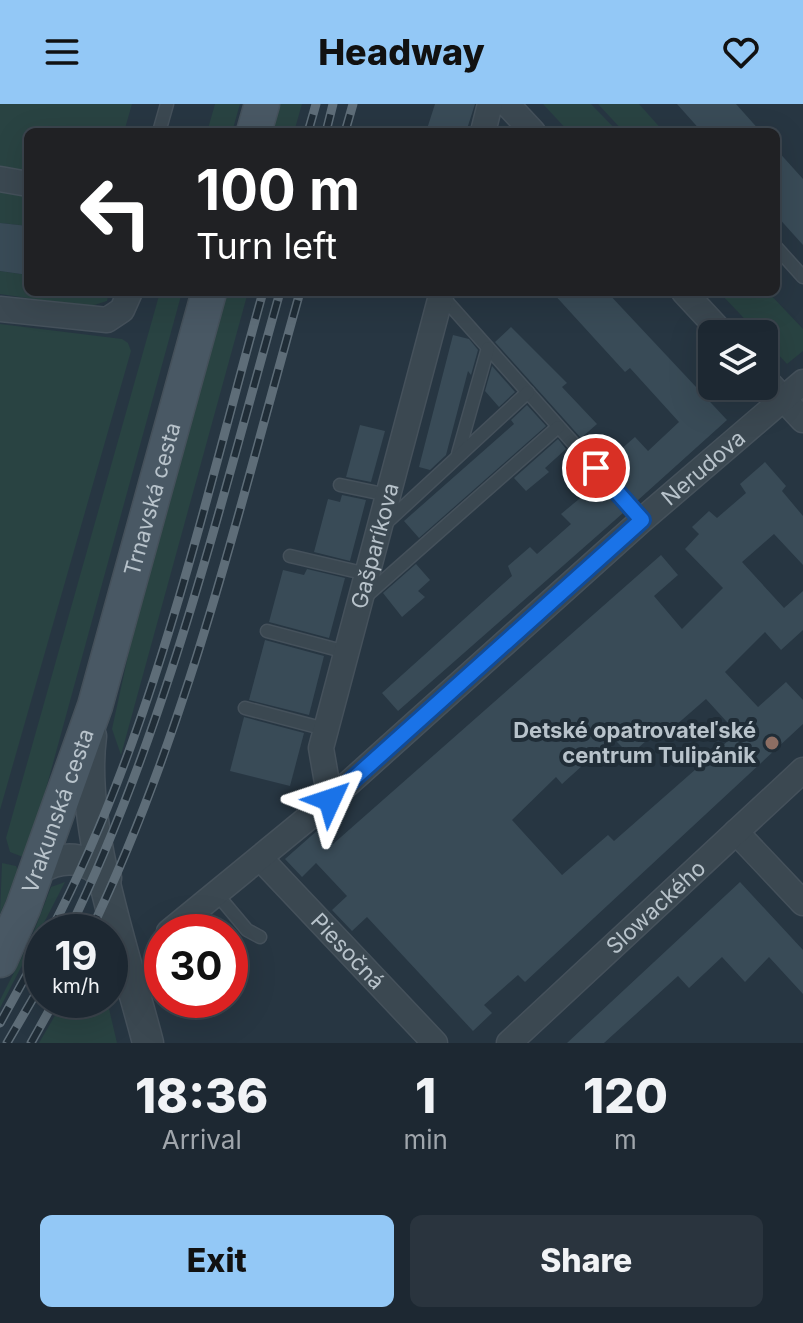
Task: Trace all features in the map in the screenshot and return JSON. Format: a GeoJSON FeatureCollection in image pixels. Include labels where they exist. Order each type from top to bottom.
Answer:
{"type":"FeatureCollection","features":[{"type":"Feature","properties":{"kind":"main road"},"geometry":{"type":"LineString","coordinates":[[255,128],[262,104]]}},
{"type":"Feature","properties":{"kind":"main road","name":"Trnavská cesta"},"geometry":{"type":"LineString","coordinates":[[95,706],[208,296]]}},
{"type":"Feature","properties":{"kind":"main road","name":"Vrakunská cesta"},"geometry":{"type":"LineString","coordinates":[[0,960],[38,869],[95,706]]}},
{"type":"Feature","properties":{"kind":"street"},"geometry":{"type":"LineString","coordinates":[[484,128],[490,104]]}},
{"type":"Feature","properties":{"kind":"street"},"geometry":{"type":"LineString","coordinates":[[507,104],[529,128]]}},
{"type":"Feature","properties":{"kind":"street"},"geometry":{"type":"LineString","coordinates":[[0,179],[24,183]]}},
{"type":"Feature","properties":{"kind":"street"},"geometry":{"type":"LineString","coordinates":[[0,309],[96,322],[117,315],[128,296]]}},
{"type":"Feature","properties":{"kind":"street","name":"Gašparíkova"},"geometry":{"type":"LineString","coordinates":[[330,800],[321,748],[325,729],[440,296]]}},
{"type":"Feature","properties":{"kind":"street"},"geometry":{"type":"LineString","coordinates":[[688,296],[710,320]]}},
{"type":"Feature","properties":{"kind":"street","name":"Nerudova"},"geometry":{"type":"LineString","coordinates":[[191,914],[330,800],[642,520],[803,382]]}},
{"type":"Feature","properties":{"kind":"street"},"geometry":{"type":"LineString","coordinates":[[778,393],[803,420]]}},
{"type":"Feature","properties":{"kind":"street"},"geometry":{"type":"LineString","coordinates":[[95,706],[88,776],[106,878],[148,1043]]}},
{"type":"Feature","properties":{"kind":"street","name":"Slowackého"},"geometry":{"type":"LineString","coordinates":[[509,1043],[803,770]]}},
{"type":"Feature","properties":{"kind":"street"},"geometry":{"type":"LineString","coordinates":[[736,832],[803,903]]}},
{"type":"Feature","properties":{"kind":"street","name":"Piesočná"},"geometry":{"type":"LineString","coordinates":[[260,858],[435,1043]]}},
{"type":"Feature","properties":{"kind":"street"},"geometry":{"type":"LineString","coordinates":[[38,869],[60,859],[72,859],[98,868],[106,878]]}},
{"type":"Feature","properties":{"kind":"lane"},"geometry":{"type":"LineString","coordinates":[[160,128],[167,104]]}},
{"type":"Feature","properties":{"kind":"lane"},"geometry":{"type":"LineString","coordinates":[[780,251],[803,277]]}},
{"type":"Feature","properties":{"kind":"lane"},"geometry":{"type":"LineString","coordinates":[[444,296],[642,520]]}},
{"type":"Feature","properties":{"kind":"lane"},"geometry":{"type":"LineString","coordinates":[[457,457],[488,348]]}},
{"type":"Feature","properties":{"kind":"lane"},"geometry":{"type":"LineString","coordinates":[[379,530],[528,392]]}},
{"type":"Feature","properties":{"kind":"lane"},"geometry":{"type":"LineString","coordinates":[[359,602],[558,427]]}},
{"type":"Feature","properties":{"kind":"lane"},"geometry":{"type":"LineString","coordinates":[[340,485],[388,495]]}},
{"type":"Feature","properties":{"kind":"lane"},"geometry":{"type":"LineString","coordinates":[[290,556],[367,574]]}},
{"type":"Feature","properties":{"kind":"lane"},"geometry":{"type":"LineString","coordinates":[[267,631],[346,652]]}},
{"type":"Feature","properties":{"kind":"lane"},"geometry":{"type":"LineString","coordinates":[[245,708],[325,729]]}},
{"type":"Feature","properties":{"kind":"lane"},"geometry":{"type":"LineString","coordinates":[[216,893],[247,930],[260,937]]}},
{"type":"Feature","properties":{"kind":"green space"},"geometry":{"type":"Polygon","coordinates":[[[0,104],[132,104],[125,128],[24,128],[24,226],[0,223],[0,104]]]}},
{"type":"Feature","properties":{"kind":"green space"},"geometry":{"type":"Polygon","coordinates":[[[215,104],[240,104],[233,128],[208,128],[215,104]]]}},
{"type":"Feature","properties":{"kind":"green space"},"geometry":{"type":"Polygon","coordinates":[[[277,104],[302,104],[295,128],[270,128],[277,104]]]}},
{"type":"Feature","properties":{"kind":"green space"},"geometry":{"type":"Polygon","coordinates":[[[543,104],[591,104],[614,128],[565,128],[543,104]]]}},
{"type":"Feature","properties":{"kind":"green space"},"geometry":{"type":"Polygon","coordinates":[[[598,104],[639,104],[660,128],[620,128],[598,104]]]}},
{"type":"Feature","properties":{"kind":"green space"},"geometry":{"type":"Polygon","coordinates":[[[0,271],[24,274],[24,296],[108,296],[107,301],[88,307],[0,294],[0,271]]]}},
{"type":"Feature","properties":{"kind":"green space"},"geometry":{"type":"Polygon","coordinates":[[[159,296],[181,296],[35,829],[23,857],[10,852],[6,838],[159,296]]]}},
{"type":"Feature","properties":{"kind":"green space"},"geometry":{"type":"Polygon","coordinates":[[[223,296],[247,296],[121,755],[112,729],[134,628],[223,296]]]}},
{"type":"Feature","properties":{"kind":"green space"},"geometry":{"type":"Polygon","coordinates":[[[723,296],[772,296],[803,329],[803,351],[787,364],[778,354],[778,320],[746,320],[723,296]]]}},
{"type":"Feature","properties":{"kind":"green space"},"geometry":{"type":"Polygon","coordinates":[[[0,324],[122,339],[131,351],[0,810],[0,324]]]}},
{"type":"Feature","properties":{"kind":"green space"},"geometry":{"type":"Polygon","coordinates":[[[2,863],[16,866],[19,873],[0,914],[2,863]]]}},
{"type":"Feature","properties":{"kind":"green space"},"geometry":{"type":"Polygon","coordinates":[[[65,882],[48,914],[41,914],[51,887],[65,882]]]}},
{"type":"Feature","properties":{"kind":"green space"},"geometry":{"type":"Polygon","coordinates":[[[24,953],[24,961],[0,1008],[0,1000],[24,953]]]}},
{"type":"Feature","properties":{"kind":"green space"},"geometry":{"type":"Polygon","coordinates":[[[54,1018],[111,1018],[117,1043],[39,1043],[54,1018]]]}},
{"type":"Feature","properties":{"kind":"building"},"geometry":{"type":"Polygon","coordinates":[[[435,104],[475,104],[467,128],[427,128],[435,104]]]}},
{"type":"Feature","properties":{"kind":"building"},"geometry":{"type":"Polygon","coordinates":[[[677,104],[736,104],[757,128],[698,128],[677,104]]]}},
{"type":"Feature","properties":{"kind":"building"},"geometry":{"type":"Polygon","coordinates":[[[780,153],[803,179],[803,245],[780,219],[780,153]]]}},
{"type":"Feature","properties":{"kind":"building"},"geometry":{"type":"Polygon","coordinates":[[[0,223],[24,226],[24,274],[0,271],[0,223]]]}},
{"type":"Feature","properties":{"kind":"building"},"geometry":{"type":"Polygon","coordinates":[[[556,296],[611,296],[698,389],[698,400],[708,400],[727,420],[637,501],[611,472],[618,466],[612,457],[635,437],[648,451],[679,422],[630,368],[625,372],[556,296]]]}},
{"type":"Feature","properties":{"kind":"building"},"geometry":{"type":"Polygon","coordinates":[[[511,327],[567,383],[562,387],[597,424],[581,438],[495,342],[511,327]]]}},
{"type":"Feature","properties":{"kind":"building"},"geometry":{"type":"Polygon","coordinates":[[[453,335],[469,339],[478,350],[471,375],[468,371],[446,455],[430,470],[419,467],[453,335]]]}},
{"type":"Feature","properties":{"kind":"building"},"geometry":{"type":"Polygon","coordinates":[[[492,366],[515,392],[499,407],[485,391],[492,366]]]}},
{"type":"Feature","properties":{"kind":"building"},"geometry":{"type":"Polygon","coordinates":[[[527,405],[546,426],[419,538],[404,521],[514,424],[511,420],[527,405]]]}},
{"type":"Feature","properties":{"kind":"building"},"geometry":{"type":"Polygon","coordinates":[[[360,425],[385,431],[371,482],[346,477],[360,425]]]}},
{"type":"Feature","properties":{"kind":"building"},"geometry":{"type":"Polygon","coordinates":[[[558,439],[566,449],[545,468],[549,472],[526,491],[514,478],[558,439]]]}},
{"type":"Feature","properties":{"kind":"building"},"geometry":{"type":"Polygon","coordinates":[[[765,462],[786,486],[782,491],[803,516],[803,565],[774,534],[742,562],[784,608],[803,591],[803,630],[781,650],[765,632],[725,672],[758,707],[786,682],[803,700],[803,724],[525,982],[518,975],[484,1005],[492,1013],[473,1031],[367,917],[352,931],[332,910],[347,896],[316,863],[302,877],[285,859],[319,829],[333,844],[661,555],[678,575],[654,596],[682,629],[723,588],[685,549],[699,534],[692,527],[709,511],[717,518],[746,493],[740,484],[765,462]],[[706,699],[660,739],[654,734],[630,755],[613,738],[562,784],[556,777],[512,820],[562,875],[608,835],[614,841],[737,733],[706,699]]]}},
{"type":"Feature","properties":{"kind":"building"},"geometry":{"type":"Polygon","coordinates":[[[597,484],[623,513],[398,711],[382,693],[512,576],[508,566],[530,547],[537,554],[571,524],[561,514],[597,484]]]}},
{"type":"Feature","properties":{"kind":"building"},"geometry":{"type":"Polygon","coordinates":[[[342,495],[366,500],[350,561],[314,552],[328,499],[340,502],[342,495]]]}},
{"type":"Feature","properties":{"kind":"building"},"geometry":{"type":"Polygon","coordinates":[[[416,564],[430,580],[418,591],[425,597],[402,617],[383,593],[416,564]]]}},
{"type":"Feature","properties":{"kind":"building"},"geometry":{"type":"Polygon","coordinates":[[[307,569],[345,578],[329,638],[269,622],[283,570],[304,575],[307,569]]]}},
{"type":"Feature","properties":{"kind":"building"},"geometry":{"type":"Polygon","coordinates":[[[265,640],[324,656],[309,715],[249,700],[265,640]]]}},
{"type":"Feature","properties":{"kind":"building"},"geometry":{"type":"Polygon","coordinates":[[[244,717],[304,733],[290,786],[230,771],[244,717]]]}},
{"type":"Feature","properties":{"kind":"building"},"geometry":{"type":"Polygon","coordinates":[[[740,882],[803,950],[803,994],[769,957],[745,982],[722,957],[689,988],[678,976],[604,1043],[567,1043],[740,882]]]}},
{"type":"Feature","properties":{"kind":"railway"},"geometry":{"type":"LineString","coordinates":[[309,128],[316,104]]}},
{"type":"Feature","properties":{"kind":"railway"},"geometry":{"type":"LineString","coordinates":[[327,128],[333,104]]}},
{"type":"Feature","properties":{"kind":"railway"},"geometry":{"type":"LineString","coordinates":[[346,128],[353,104]]}},
{"type":"Feature","properties":{"kind":"railway"},"geometry":{"type":"LineString","coordinates":[[59,914],[119,779],[147,699],[197,536],[262,296]]}},
{"type":"Feature","properties":{"kind":"railway"},"geometry":{"type":"LineString","coordinates":[[76,914],[134,777],[162,697],[212,536],[279,296]]}},
{"type":"Feature","properties":{"kind":"railway"},"geometry":{"type":"LineString","coordinates":[[98,914],[156,777],[209,617],[299,296]]}},
{"type":"Feature","properties":{"kind":"railway"},"geometry":{"type":"LineString","coordinates":[[0,1023],[24,980]]}},
{"type":"Feature","properties":{"kind":"railway"},"geometry":{"type":"LineString","coordinates":[[7,1043],[24,1014]]}},
{"type":"Feature","properties":{"kind":"railway"},"geometry":{"type":"LineString","coordinates":[[31,1043],[45,1018]]}},
{"type":"Feature","properties":{"kind":"place","name":"Detské opatrovateľské centrum Tulipánik"},"geometry":{"type":"Point","coordinates":[772,743]}},
{"type":"Feature","properties":{"kind":"route"},"geometry":{"type":"LineString","coordinates":[[330,800],[642,520],[596,468]]}}]}
